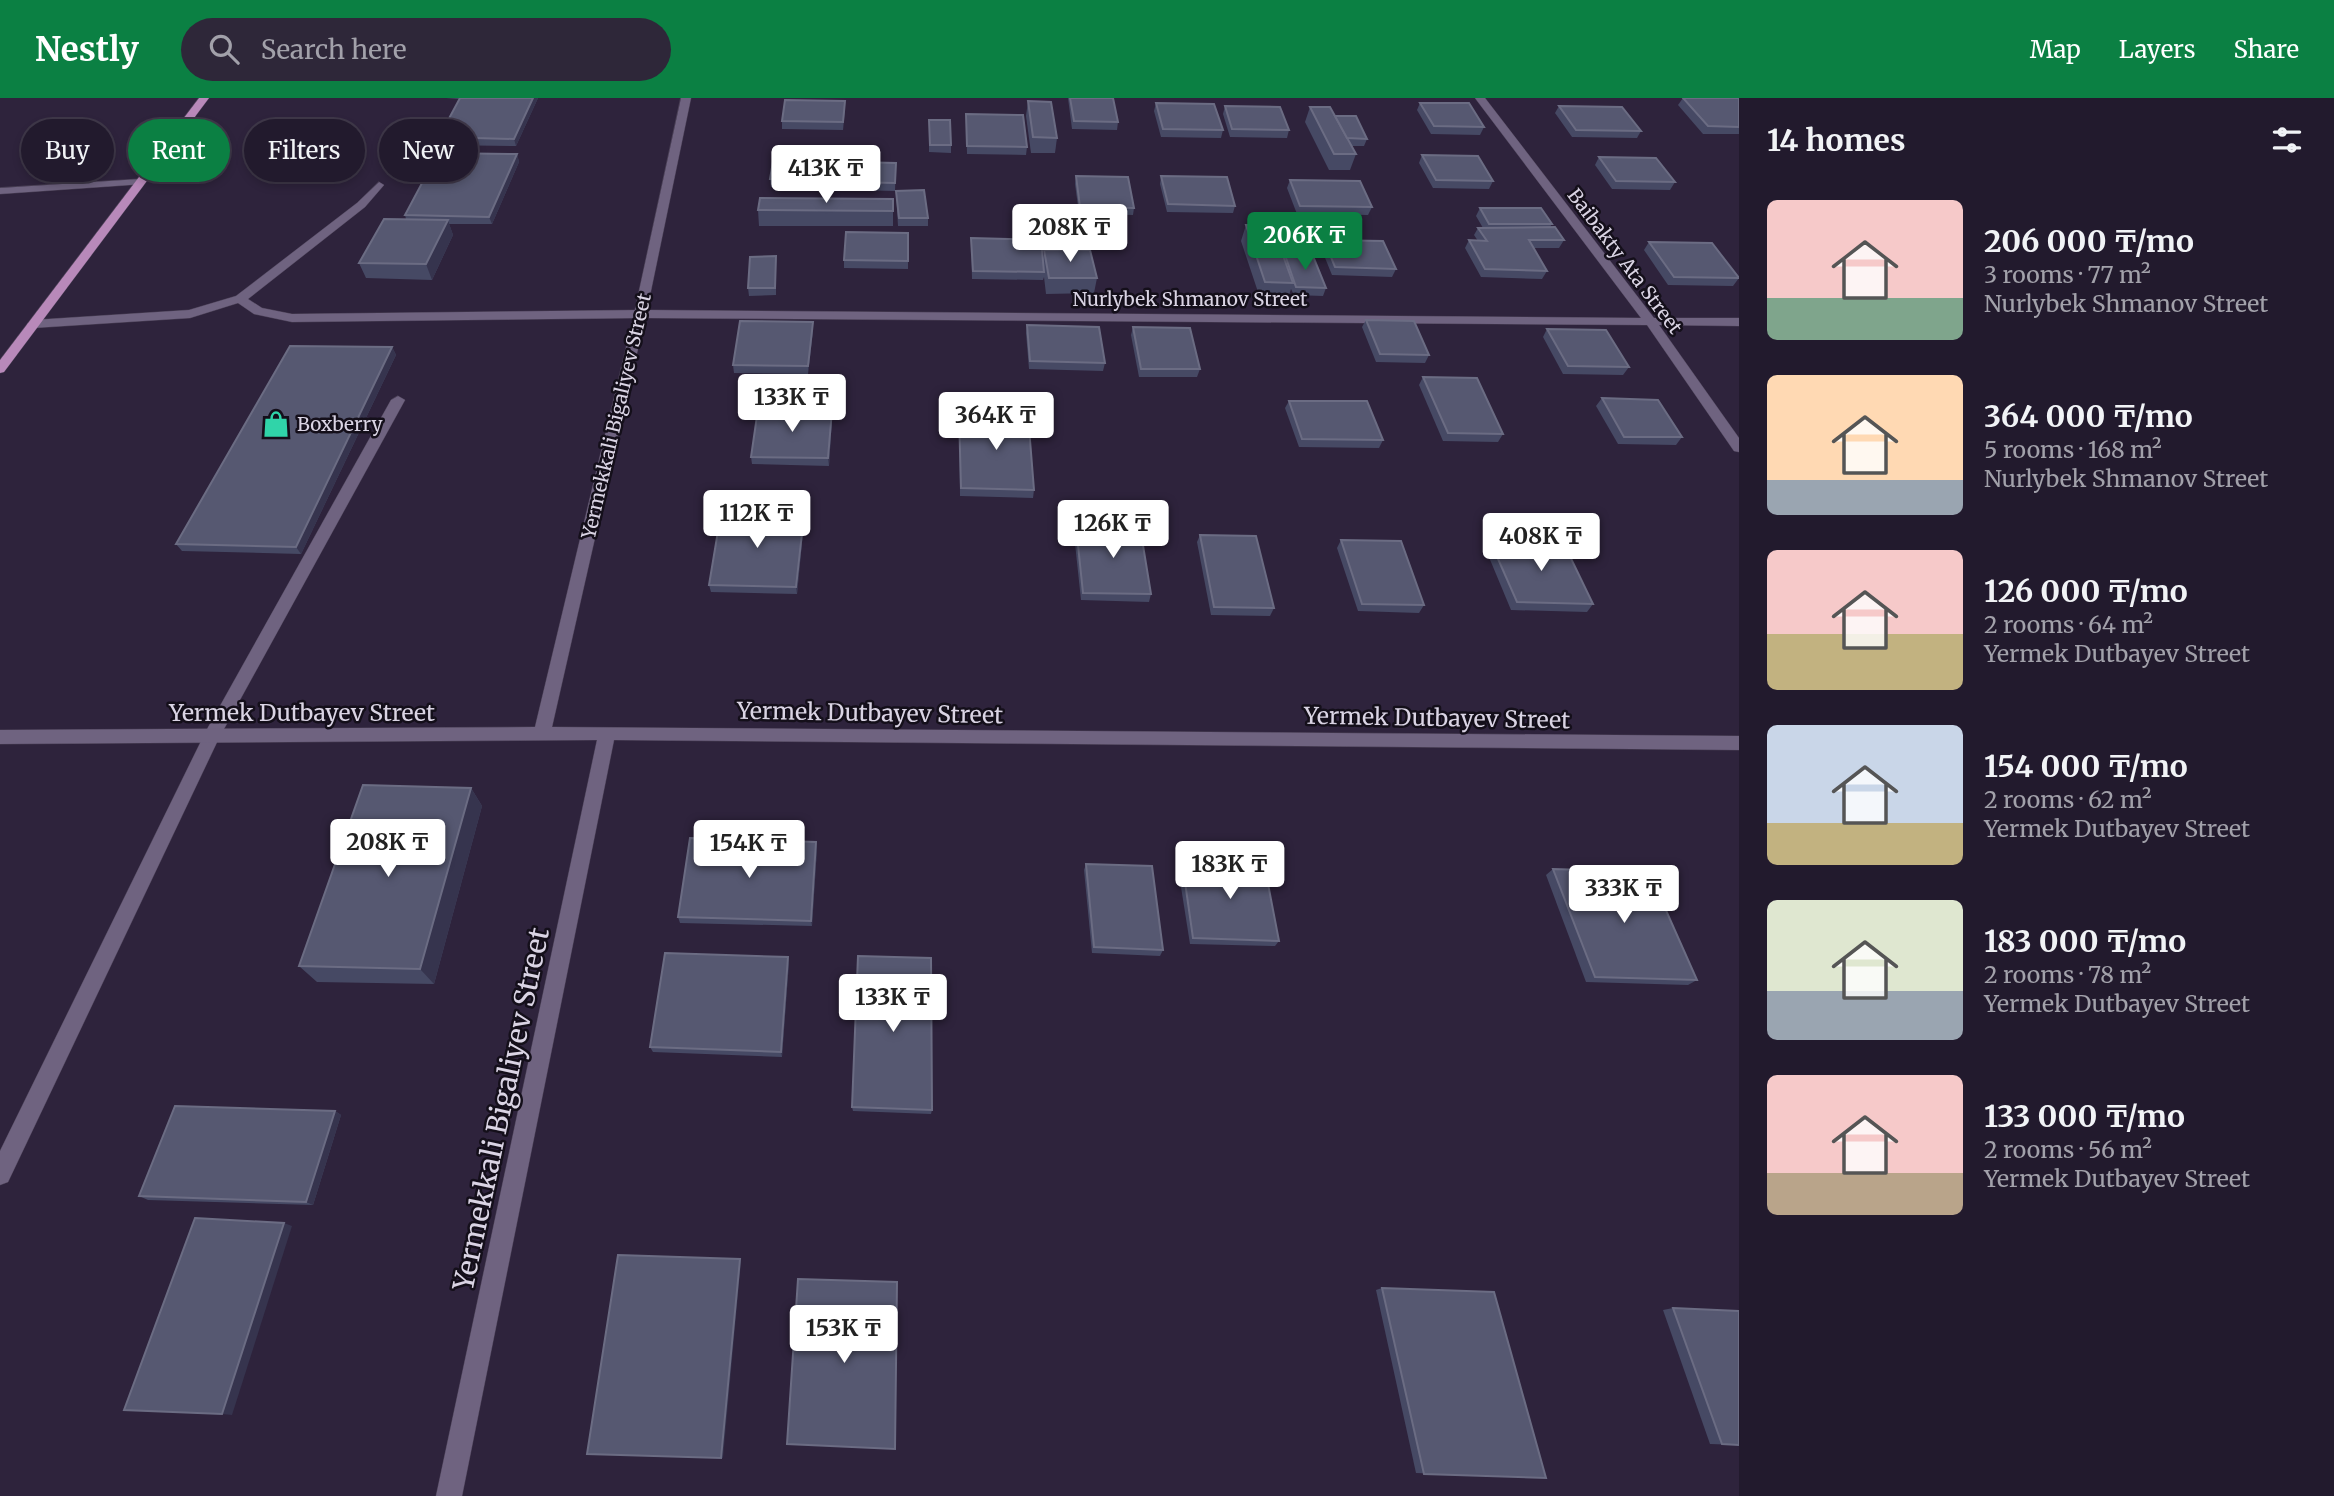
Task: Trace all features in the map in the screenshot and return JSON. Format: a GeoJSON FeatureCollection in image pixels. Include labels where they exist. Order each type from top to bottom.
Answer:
{"type":"FeatureCollection","features":[{"type":"Feature","properties":{"kind":"main road"},"geometry":{"type":"LineString","coordinates":[[188,119],[204,98]]}},
{"type":"Feature","properties":{"kind":"main road"},"geometry":{"type":"LineString","coordinates":[[0,369],[140,182]]}},
{"type":"Feature","properties":{"kind":"street","name":"Yermekkali Bigaliyev Street"},"geometry":{"type":"LineString","coordinates":[[542,734],[640,314],[686,98]]}},
{"type":"Feature","properties":{"kind":"street","name":"Baibakty Ata Street"},"geometry":{"type":"LineString","coordinates":[[1480,98],[1650,321],[1739,448]]}},
{"type":"Feature","properties":{"kind":"street"},"geometry":{"type":"LineString","coordinates":[[0,191],[140,182]]}},
{"type":"Feature","properties":{"kind":"street"},"geometry":{"type":"LineString","coordinates":[[33,324],[190,314],[240,299],[361,205],[379,185]]}},
{"type":"Feature","properties":{"kind":"street","name":"Nurlybek Shmanov Street"},"geometry":{"type":"LineString","coordinates":[[240,299],[258,311],[292,318],[640,314],[1739,322]]}},
{"type":"Feature","properties":{"kind":"street"},"geometry":{"type":"LineString","coordinates":[[0,1174],[212,736],[398,400]]}},
{"type":"Feature","properties":{"kind":"street","name":"Yermekkali Bigaliyev Street"},"geometry":{"type":"LineString","coordinates":[[449,1496],[607,733]]}},
{"type":"Feature","properties":{"kind":"street","name":"Yermek Dutbayev Street"},"geometry":{"type":"LineString","coordinates":[[0,737],[607,733],[1739,743]]}},
{"type":"Feature","properties":{"kind":"building"},"geometry":{"type":"Polygon","coordinates":[[[460,98],[533,98],[514,139],[478,138],[478,119],[449,119],[460,98]]]}},
{"type":"Feature","properties":{"kind":"building"},"geometry":{"type":"Polygon","coordinates":[[[1070,98],[1113,98],[1118,122],[1074,121],[1070,98]]]}},
{"type":"Feature","properties":{"kind":"building"},"geometry":{"type":"Polygon","coordinates":[[[1683,98],[1739,98],[1739,127],[1708,126],[1683,98]]]}},
{"type":"Feature","properties":{"kind":"building"},"geometry":{"type":"Polygon","coordinates":[[[785,100],[845,101],[843,122],[782,121],[785,100]]]}},
{"type":"Feature","properties":{"kind":"building"},"geometry":{"type":"Polygon","coordinates":[[[1028,101],[1051,102],[1057,138],[1033,137],[1028,101]]]}},
{"type":"Feature","properties":{"kind":"building"},"geometry":{"type":"Polygon","coordinates":[[[1156,103],[1214,104],[1223,130],[1163,129],[1156,103]]]}},
{"type":"Feature","properties":{"kind":"building"},"geometry":{"type":"Polygon","coordinates":[[[1420,103],[1469,103],[1484,127],[1434,126],[1420,103]]]}},
{"type":"Feature","properties":{"kind":"building"},"geometry":{"type":"Polygon","coordinates":[[[1225,106],[1280,107],[1289,130],[1232,129],[1225,106]]]}},
{"type":"Feature","properties":{"kind":"building"},"geometry":{"type":"Polygon","coordinates":[[[1559,106],[1622,107],[1641,131],[1576,130],[1559,106]]]}},
{"type":"Feature","properties":{"kind":"building"},"geometry":{"type":"Polygon","coordinates":[[[1310,107],[1330,107],[1356,154],[1334,154],[1310,107]]]}},
{"type":"Feature","properties":{"kind":"building"},"geometry":{"type":"Polygon","coordinates":[[[966,114],[1023,115],[1027,147],[967,146],[966,114]]]}},
{"type":"Feature","properties":{"kind":"building"},"geometry":{"type":"Polygon","coordinates":[[[1335,116],[1356,116],[1367,139],[1347,138],[1335,116]]]}},
{"type":"Feature","properties":{"kind":"building"},"geometry":{"type":"Polygon","coordinates":[[[929,120],[950,120],[951,145],[930,145],[929,120]]]}},
{"type":"Feature","properties":{"kind":"building"},"geometry":{"type":"Polygon","coordinates":[[[775,150],[841,151],[838,180],[770,179],[775,150]]]}},
{"type":"Feature","properties":{"kind":"building"},"geometry":{"type":"Polygon","coordinates":[[[478,154],[517,154],[489,217],[405,215],[423,182],[478,182],[478,154]]]}},
{"type":"Feature","properties":{"kind":"building"},"geometry":{"type":"Polygon","coordinates":[[[1422,155],[1478,156],[1493,181],[1436,180],[1422,155]]]}},
{"type":"Feature","properties":{"kind":"building"},"geometry":{"type":"Polygon","coordinates":[[[1599,157],[1656,158],[1675,182],[1616,181],[1599,157]]]}},
{"type":"Feature","properties":{"kind":"building"},"geometry":{"type":"Polygon","coordinates":[[[854,162],[896,163],[895,183],[852,182],[854,162]]]}},
{"type":"Feature","properties":{"kind":"building"},"geometry":{"type":"Polygon","coordinates":[[[1076,176],[1128,177],[1134,208],[1080,207],[1076,176]]]}},
{"type":"Feature","properties":{"kind":"building"},"geometry":{"type":"Polygon","coordinates":[[[1161,176],[1227,177],[1235,206],[1168,204],[1161,176]]]}},
{"type":"Feature","properties":{"kind":"building"},"geometry":{"type":"Polygon","coordinates":[[[1290,180],[1360,181],[1372,207],[1300,206],[1290,180]]]}},
{"type":"Feature","properties":{"kind":"building"},"geometry":{"type":"Polygon","coordinates":[[[924,190],[928,218],[899,218],[896,191],[924,190]]]}},
{"type":"Feature","properties":{"kind":"building"},"geometry":{"type":"Polygon","coordinates":[[[760,198],[893,199],[893,211],[758,210],[760,198]]]}},
{"type":"Feature","properties":{"kind":"building"},"geometry":{"type":"Polygon","coordinates":[[[1480,208],[1541,208],[1552,224],[1489,224],[1480,208]]]}},
{"type":"Feature","properties":{"kind":"building"},"geometry":{"type":"Polygon","coordinates":[[[384,219],[448,220],[426,264],[359,263],[384,219]]]}},
{"type":"Feature","properties":{"kind":"building"},"geometry":{"type":"Polygon","coordinates":[[[1246,225],[1272,225],[1293,283],[1265,282],[1246,225]]]}},
{"type":"Feature","properties":{"kind":"building"},"geometry":{"type":"Polygon","coordinates":[[[1555,227],[1564,240],[1529,240],[1547,271],[1485,269],[1469,240],[1487,241],[1478,228],[1555,227]]]}},
{"type":"Feature","properties":{"kind":"building"},"geometry":{"type":"Polygon","coordinates":[[[846,232],[908,233],[908,261],[844,260],[846,232]]]}},
{"type":"Feature","properties":{"kind":"building"},"geometry":{"type":"Polygon","coordinates":[[[971,238],[1041,240],[1044,272],[973,271],[971,238]]]}},
{"type":"Feature","properties":{"kind":"building"},"geometry":{"type":"Polygon","coordinates":[[[1324,240],[1383,241],[1396,269],[1335,267],[1324,240]]]}},
{"type":"Feature","properties":{"kind":"building"},"geometry":{"type":"Polygon","coordinates":[[[1649,242],[1712,243],[1739,278],[1674,277],[1649,242]]]}},
{"type":"Feature","properties":{"kind":"building"},"geometry":{"type":"Polygon","coordinates":[[[1044,250],[1090,250],[1097,278],[1049,278],[1044,250]]]}},
{"type":"Feature","properties":{"kind":"building"},"geometry":{"type":"Polygon","coordinates":[[[1285,255],[1313,256],[1326,288],[1296,287],[1285,255]]]}},
{"type":"Feature","properties":{"kind":"building"},"geometry":{"type":"Polygon","coordinates":[[[776,256],[775,288],[748,288],[750,257],[776,256]]]}},
{"type":"Feature","properties":{"kind":"building"},"geometry":{"type":"Polygon","coordinates":[[[1366,320],[1414,321],[1429,355],[1380,354],[1366,320]]]}},
{"type":"Feature","properties":{"kind":"building"},"geometry":{"type":"Polygon","coordinates":[[[740,321],[813,322],[808,366],[733,365],[740,321]]]}},
{"type":"Feature","properties":{"kind":"building"},"geometry":{"type":"Polygon","coordinates":[[[1027,325],[1099,327],[1105,363],[1030,361],[1027,325]]]}},
{"type":"Feature","properties":{"kind":"building"},"geometry":{"type":"Polygon","coordinates":[[[1133,327],[1190,328],[1200,369],[1141,369],[1133,327]]]}},
{"type":"Feature","properties":{"kind":"building"},"geometry":{"type":"Polygon","coordinates":[[[1547,329],[1606,330],[1629,367],[1568,366],[1547,329]]]}},
{"type":"Feature","properties":{"kind":"building"},"geometry":{"type":"Polygon","coordinates":[[[290,346],[392,347],[296,547],[176,544],[290,346]]]}},
{"type":"Feature","properties":{"kind":"building"},"geometry":{"type":"Polygon","coordinates":[[[1423,377],[1477,378],[1503,434],[1448,433],[1423,377]]]}},
{"type":"Feature","properties":{"kind":"building"},"geometry":{"type":"Polygon","coordinates":[[[1602,398],[1658,400],[1682,437],[1624,437],[1602,398]]]}},
{"type":"Feature","properties":{"kind":"building"},"geometry":{"type":"Polygon","coordinates":[[[1289,401],[1367,401],[1383,440],[1302,439],[1289,401]]]}},
{"type":"Feature","properties":{"kind":"building"},"geometry":{"type":"Polygon","coordinates":[[[758,409],[832,410],[828,458],[751,457],[758,409]]]}},
{"type":"Feature","properties":{"kind":"building"},"geometry":{"type":"Polygon","coordinates":[[[959,414],[1028,415],[1034,490],[961,488],[959,414]]]}},
{"type":"Feature","properties":{"kind":"building"},"geometry":{"type":"Polygon","coordinates":[[[721,513],[804,515],[796,587],[709,585],[721,513]]]}},
{"type":"Feature","properties":{"kind":"building"},"geometry":{"type":"Polygon","coordinates":[[[1076,526],[1140,527],[1151,594],[1083,593],[1076,526]]]}},
{"type":"Feature","properties":{"kind":"building"},"geometry":{"type":"Polygon","coordinates":[[[1200,535],[1256,536],[1274,608],[1214,607],[1200,535]]]}},
{"type":"Feature","properties":{"kind":"building"},"geometry":{"type":"Polygon","coordinates":[[[1341,540],[1401,541],[1424,605],[1362,604],[1341,540]]]}},
{"type":"Feature","properties":{"kind":"building"},"geometry":{"type":"Polygon","coordinates":[[[1491,543],[1564,544],[1593,604],[1517,602],[1491,543]]]}},
{"type":"Feature","properties":{"kind":"building"},"geometry":{"type":"Polygon","coordinates":[[[363,785],[471,788],[420,969],[299,966],[363,785]]]}},
{"type":"Feature","properties":{"kind":"building"},"geometry":{"type":"Polygon","coordinates":[[[690,838],[816,842],[811,921],[678,917],[690,838]]]}},
{"type":"Feature","properties":{"kind":"building"},"geometry":{"type":"Polygon","coordinates":[[[1182,861],[1264,863],[1279,941],[1193,938],[1182,861]]]}},
{"type":"Feature","properties":{"kind":"building"},"geometry":{"type":"Polygon","coordinates":[[[1086,864],[1152,866],[1163,950],[1094,947],[1086,864]]]}},
{"type":"Feature","properties":{"kind":"building"},"geometry":{"type":"Polygon","coordinates":[[[1553,869],[1649,872],[1697,980],[1595,977],[1553,869]]]}},
{"type":"Feature","properties":{"kind":"building"},"geometry":{"type":"Polygon","coordinates":[[[665,953],[788,957],[781,1052],[650,1047],[665,953]]]}},
{"type":"Feature","properties":{"kind":"building"},"geometry":{"type":"Polygon","coordinates":[[[858,956],[931,958],[932,1110],[852,1107],[858,956]]]}},
{"type":"Feature","properties":{"kind":"building"},"geometry":{"type":"Polygon","coordinates":[[[175,1106],[335,1111],[306,1202],[139,1196],[175,1106]]]}},
{"type":"Feature","properties":{"kind":"building"},"geometry":{"type":"Polygon","coordinates":[[[195,1218],[284,1223],[222,1414],[124,1410],[195,1218]]]}},
{"type":"Feature","properties":{"kind":"building"},"geometry":{"type":"Polygon","coordinates":[[[618,1255],[740,1259],[721,1458],[587,1454],[618,1255]]]}},
{"type":"Feature","properties":{"kind":"building"},"geometry":{"type":"Polygon","coordinates":[[[798,1279],[897,1282],[895,1449],[787,1444],[798,1279]]]}},
{"type":"Feature","properties":{"kind":"building"},"geometry":{"type":"Polygon","coordinates":[[[1382,1288],[1494,1292],[1546,1478],[1424,1474],[1382,1288]]]}},
{"type":"Feature","properties":{"kind":"building"},"geometry":{"type":"Polygon","coordinates":[[[1673,1308],[1739,1311],[1739,1445],[1722,1444],[1673,1308]]]}},
{"type":"Feature","properties":{"kind":"place","name":"Boxberry"},"geometry":{"type":"Point","coordinates":[276,424]}}]}
